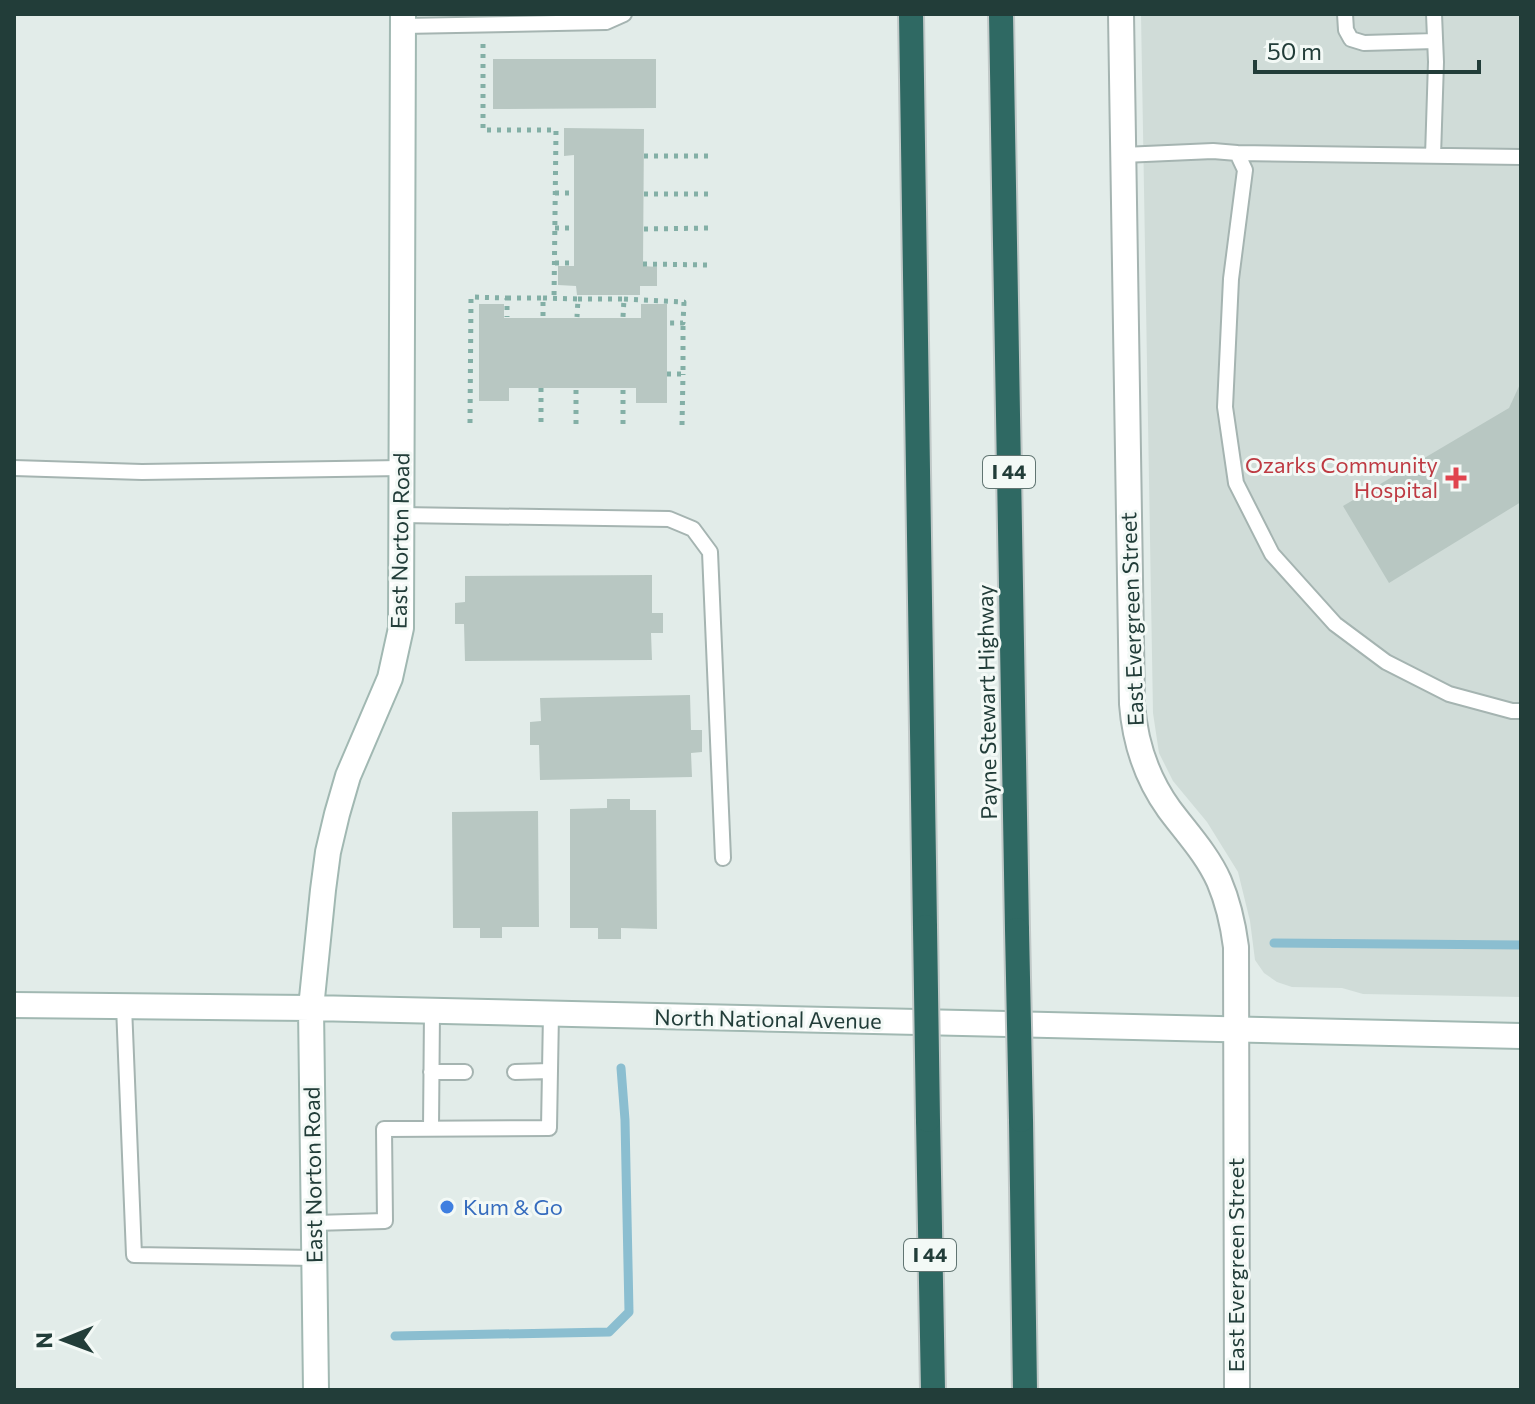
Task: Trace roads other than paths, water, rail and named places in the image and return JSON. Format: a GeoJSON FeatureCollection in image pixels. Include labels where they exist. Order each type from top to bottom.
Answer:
{"type":"FeatureCollection","features":[{"type":"Feature","properties":{"kind":"highway","name":"I 44"},"geometry":{"type":"LineString","coordinates":[[911,14],[933,1390]]}},
{"type":"Feature","properties":{"kind":"highway","name":"Payne Stewart Highway"},"geometry":{"type":"LineString","coordinates":[[1001,14],[1025,1390]]}},
{"type":"Feature","properties":{"kind":"main road","name":"East Evergreen Street"},"geometry":{"type":"LineString","coordinates":[[1121,14],[1132,704],[1142,758],[1156,789],[1219,880],[1233,924],[1236,947],[1237,1390]]}},
{"type":"Feature","properties":{"kind":"main road","name":"East Norton Road"},"geometry":{"type":"LineString","coordinates":[[316,1390],[311,1008],[328,852],[348,776],[390,678],[401,628],[403,20]]}},
{"type":"Feature","properties":{"kind":"main road","name":"North National Avenue"},"geometry":{"type":"LineString","coordinates":[[14,1005],[311,1008],[1521,1036]]}},
{"type":"Feature","properties":{"kind":"lane"},"geometry":{"type":"LineString","coordinates":[[403,20],[483,24],[606,22],[624,14]]}},
{"type":"Feature","properties":{"kind":"lane"},"geometry":{"type":"LineString","coordinates":[[1345,14],[1346,30],[1351,39],[1364,43],[1435,41]]}},
{"type":"Feature","properties":{"kind":"lane"},"geometry":{"type":"LineString","coordinates":[[1433,156],[1434,14]]}},
{"type":"Feature","properties":{"kind":"lane"},"geometry":{"type":"LineString","coordinates":[[1123,155],[1213,151],[1521,157]]}},
{"type":"Feature","properties":{"kind":"lane"},"geometry":{"type":"LineString","coordinates":[[1237,153],[1245,170],[1231,279],[1225,407],[1236,483],[1272,554],[1335,624],[1386,662],[1449,694],[1521,711]]}},
{"type":"Feature","properties":{"kind":"lane"},"geometry":{"type":"LineString","coordinates":[[14,468],[142,472],[401,468]]}},
{"type":"Feature","properties":{"kind":"lane"},"geometry":{"type":"LineString","coordinates":[[401,515],[669,519],[693,529],[710,552],[723,858]]}},
{"type":"Feature","properties":{"kind":"lane"},"geometry":{"type":"LineString","coordinates":[[124,1006],[134,1255],[314,1258]]}},
{"type":"Feature","properties":{"kind":"lane"},"geometry":{"type":"LineString","coordinates":[[431,1128],[432,1011]]}},
{"type":"Feature","properties":{"kind":"lane"},"geometry":{"type":"LineString","coordinates":[[314,1223],[385,1221],[384,1129],[549,1128],[551,1013]]}},
{"type":"Feature","properties":{"kind":"lane"},"geometry":{"type":"LineString","coordinates":[[515,1072],[550,1071]]}},
{"type":"Feature","properties":{"kind":"lane"},"geometry":{"type":"LineString","coordinates":[[431,1072],[465,1072]]}},
{"type":"Feature","properties":{"kind":"waterway"},"geometry":{"type":"LineString","coordinates":[[1274,943],[1521,945]]}},
{"type":"Feature","properties":{"kind":"waterway"},"geometry":{"type":"LineString","coordinates":[[395,1336],[609,1332],[629,1312],[621,1068]]}},
{"type":"Feature","properties":{"kind":"place","name":"Ozarks Community Hospital"},"geometry":{"type":"Point","coordinates":[1456,478]}},
{"type":"Feature","properties":{"kind":"place","name":"Kum & Go"},"geometry":{"type":"Point","coordinates":[447,1207]}}]}
